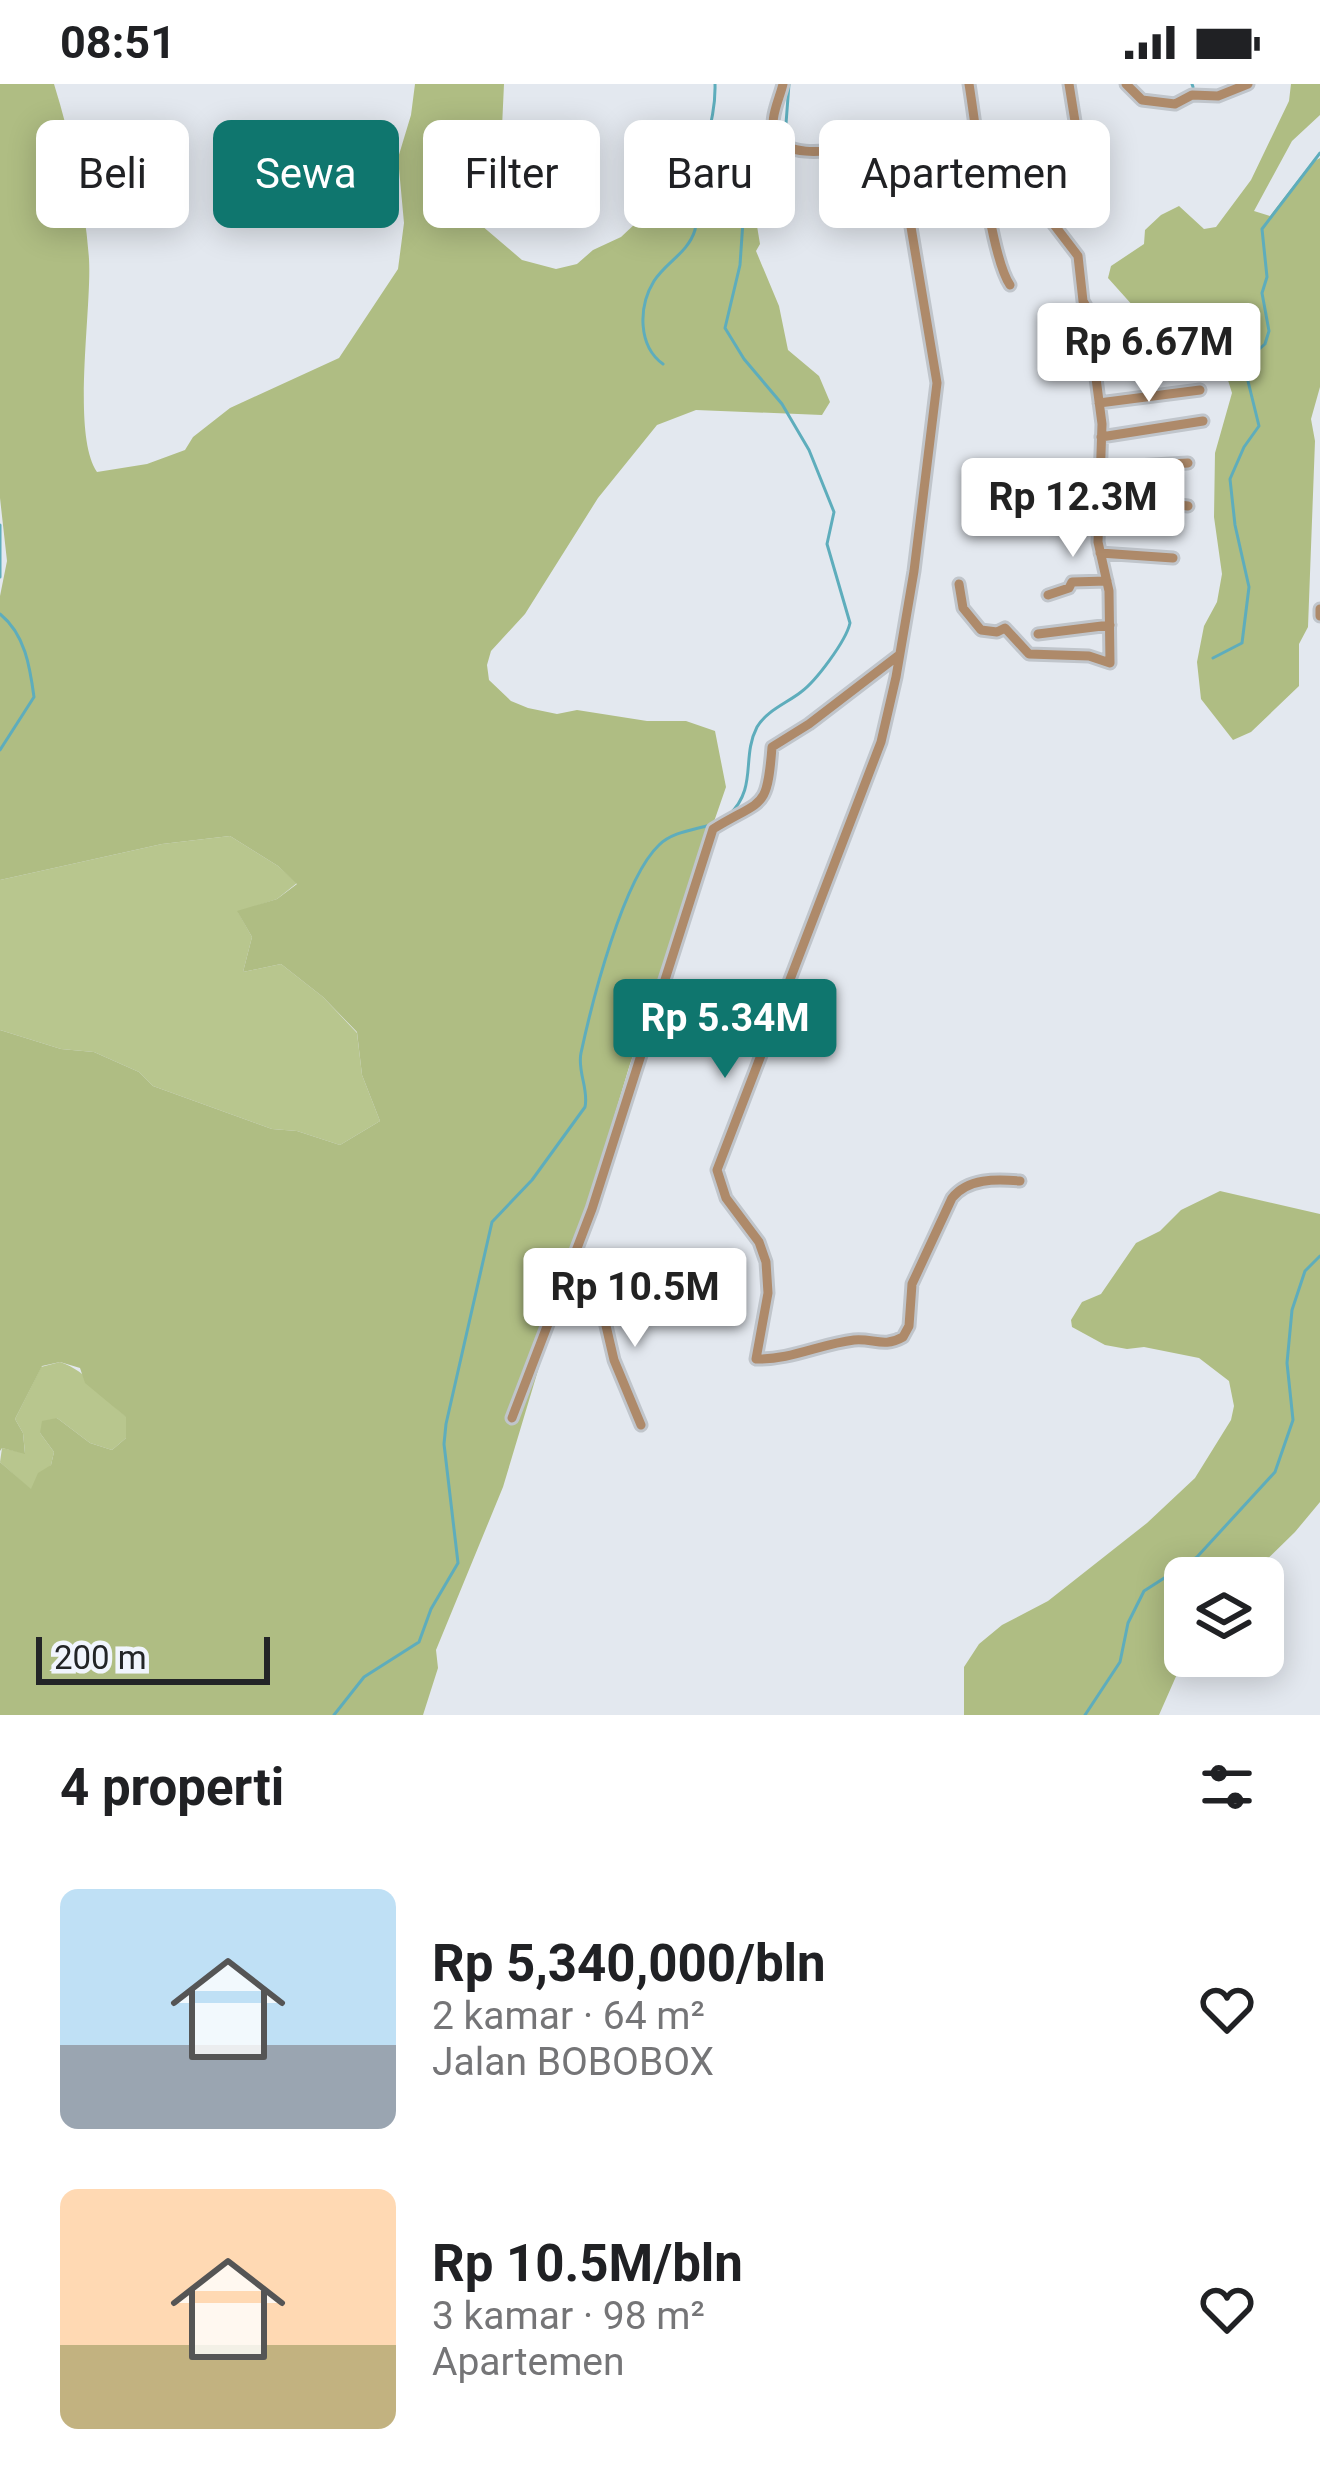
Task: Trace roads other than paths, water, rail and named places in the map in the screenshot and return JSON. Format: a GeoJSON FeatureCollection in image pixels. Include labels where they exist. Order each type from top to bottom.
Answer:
{"type":"FeatureCollection","features":[{"type":"Feature","properties":{"kind":"street"},"geometry":{"type":"LineString","coordinates":[[783,84],[772,124],[778,140],[804,151],[819,151]]}},
{"type":"Feature","properties":{"kind":"street"},"geometry":{"type":"LineString","coordinates":[[969,84],[975,120]]}},
{"type":"Feature","properties":{"kind":"street"},"geometry":{"type":"LineString","coordinates":[[959,584],[963,608],[973,623],[987,632],[1005,628],[1029,654],[1089,656],[1110,663],[1107,580],[1100,553],[1101,436],[1094,363],[1101,333],[1083,301],[1078,256],[1052,222],[1048,207],[1078,140],[1069,84]]}},
{"type":"Feature","properties":{"kind":"street"},"geometry":{"type":"LineString","coordinates":[[1126,84],[1142,100],[1175,104],[1192,95],[1219,95],[1248,84]]}},
{"type":"Feature","properties":{"kind":"street"},"geometry":{"type":"LineString","coordinates":[[911,228],[937,383],[899,655],[880,742],[717,1170],[726,1198],[759,1242],[766,1262],[768,1293],[756,1359],[799,1356],[852,1340],[895,1342],[909,1326],[912,1284],[960,1188],[1020,1180]]}},
{"type":"Feature","properties":{"kind":"street"},"geometry":{"type":"LineString","coordinates":[[994,228],[1003,274],[1010,285]]}},
{"type":"Feature","properties":{"kind":"street"},"geometry":{"type":"LineString","coordinates":[[1099,406],[1199,390]]}},
{"type":"Feature","properties":{"kind":"street"},"geometry":{"type":"LineString","coordinates":[[1101,436],[1203,421]]}},
{"type":"Feature","properties":{"kind":"street"},"geometry":{"type":"LineString","coordinates":[[1100,468],[1188,463]]}},
{"type":"Feature","properties":{"kind":"street"},"geometry":{"type":"LineString","coordinates":[[1099,496],[1188,506]]}},
{"type":"Feature","properties":{"kind":"street"},"geometry":{"type":"LineString","coordinates":[[1100,553],[1173,558]]}},
{"type":"Feature","properties":{"kind":"street"},"geometry":{"type":"LineString","coordinates":[[1048,595],[1072,583],[1107,580]]}},
{"type":"Feature","properties":{"kind":"street"},"geometry":{"type":"LineString","coordinates":[[1038,634],[1110,625]]}},
{"type":"Feature","properties":{"kind":"street"},"geometry":{"type":"LineString","coordinates":[[512,1418],[572,1261],[712,830],[753,808],[769,790],[772,747],[899,655]]}},
{"type":"Feature","properties":{"kind":"street"},"geometry":{"type":"LineString","coordinates":[[572,1261],[595,1288],[614,1360],[641,1425]]}},
{"type":"Feature","properties":{"kind":"waterway"},"geometry":{"type":"LineString","coordinates":[[663,364],[645,337],[645,302],[654,281],[695,230],[715,84]]}},
{"type":"Feature","properties":{"kind":"waterway"},"geometry":{"type":"LineString","coordinates":[[786,120],[789,84]]}},
{"type":"Feature","properties":{"kind":"waterway"},"geometry":{"type":"LineString","coordinates":[[1213,658],[1242,643],[1249,587],[1230,479],[1259,426],[1245,369],[1269,331],[1262,293],[1267,277],[1262,229],[1320,153]]}},
{"type":"Feature","properties":{"kind":"waterway"},"geometry":{"type":"LineString","coordinates":[[729,815],[743,794],[757,727],[814,679],[837,650],[850,623],[827,544],[834,512],[809,450],[782,404],[725,328],[740,265],[743,228]]}},
{"type":"Feature","properties":{"kind":"waterway"},"geometry":{"type":"LineString","coordinates":[[0,525],[0,577]]}},
{"type":"Feature","properties":{"kind":"waterway"},"geometry":{"type":"LineString","coordinates":[[0,614],[21,641],[34,697],[0,750]]}},
{"type":"Feature","properties":{"kind":"waterway"},"geometry":{"type":"LineString","coordinates":[[334,1715],[364,1677],[419,1642],[431,1609],[458,1563],[444,1444],[492,1222],[532,1180],[585,1107],[580,1060],[586,1031],[633,885],[659,845],[710,825]]}},
{"type":"Feature","properties":{"kind":"waterway"},"geometry":{"type":"LineString","coordinates":[[1085,1715],[1120,1662],[1128,1623],[1144,1591],[1197,1557],[1275,1472],[1293,1420],[1287,1363],[1292,1310],[1305,1271],[1320,1256]]}}]}
